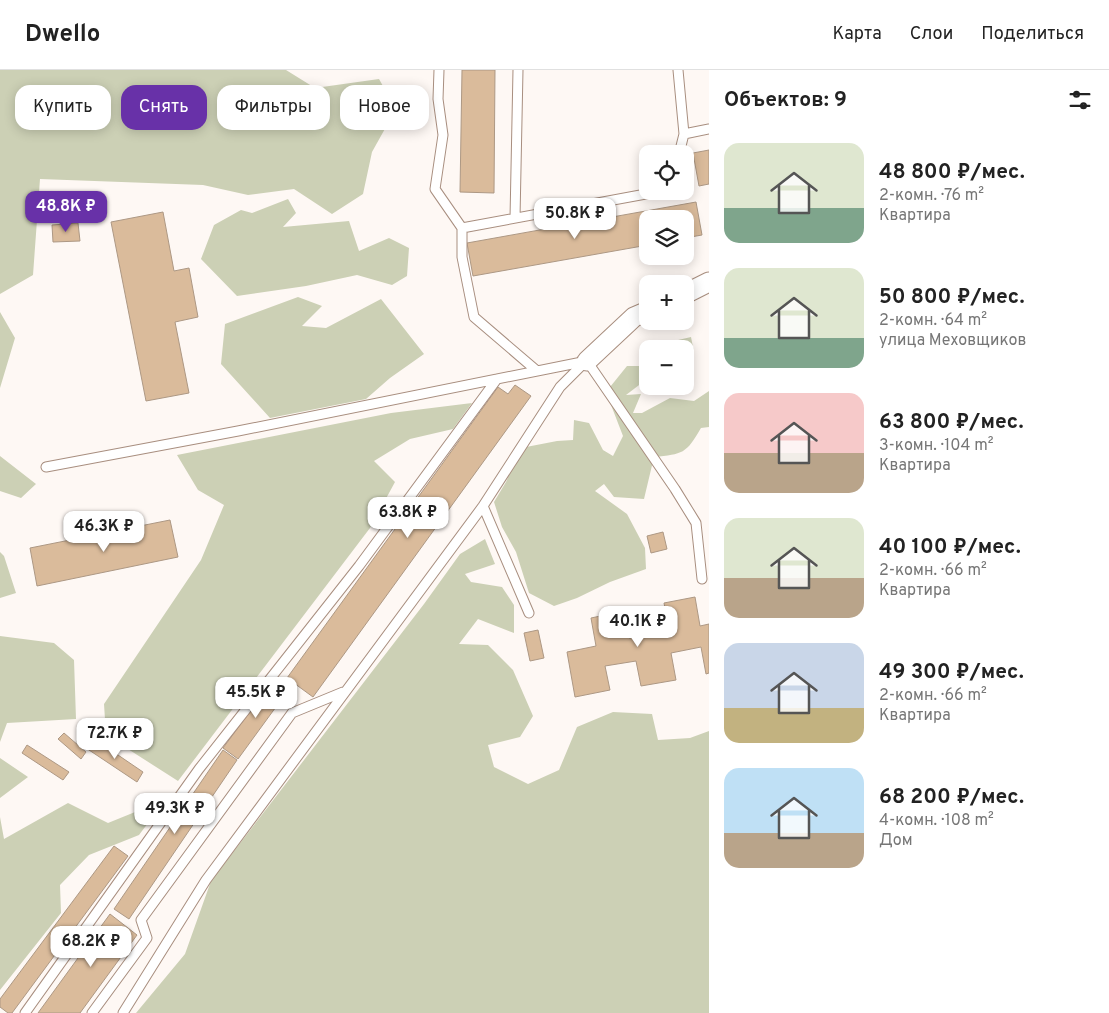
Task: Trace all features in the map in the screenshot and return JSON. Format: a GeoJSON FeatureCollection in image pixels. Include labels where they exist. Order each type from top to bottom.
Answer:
{"type":"FeatureCollection","features":[{"type":"Feature","properties":{"kind":"street"},"geometry":{"type":"LineString","coordinates":[[694,290],[709,282]]}},
{"type":"Feature","properties":{"kind":"street"},"geometry":{"type":"LineString","coordinates":[[586,361],[639,316]]}},
{"type":"Feature","properties":{"kind":"lane"},"geometry":{"type":"LineString","coordinates":[[440,70],[438,99],[443,135],[435,189],[462,228],[462,257],[474,317],[538,371]]}},
{"type":"Feature","properties":{"kind":"lane"},"geometry":{"type":"LineString","coordinates":[[515,218],[518,70]]}},
{"type":"Feature","properties":{"kind":"lane"},"geometry":{"type":"LineString","coordinates":[[678,70],[684,134],[681,145]]}},
{"type":"Feature","properties":{"kind":"lane"},"geometry":{"type":"LineString","coordinates":[[684,134],[709,130]]}},
{"type":"Feature","properties":{"kind":"lane"},"geometry":{"type":"LineString","coordinates":[[462,228],[639,195]]}},
{"type":"Feature","properties":{"kind":"lane"},"geometry":{"type":"LineString","coordinates":[[46,466],[238,431],[586,361]]}},
{"type":"Feature","properties":{"kind":"lane"},"geometry":{"type":"LineString","coordinates":[[123,1013],[206,880],[483,506],[560,388],[586,361]]}},
{"type":"Feature","properties":{"kind":"lane"},"geometry":{"type":"LineString","coordinates":[[586,361],[675,489],[696,524],[702,579]]}},
{"type":"Feature","properties":{"kind":"lane"},"geometry":{"type":"LineString","coordinates":[[25,1013],[200,769],[359,566],[497,380]]}},
{"type":"Feature","properties":{"kind":"lane"},"geometry":{"type":"LineString","coordinates":[[483,506],[529,613]]}},
{"type":"Feature","properties":{"kind":"lane"},"geometry":{"type":"LineString","coordinates":[[92,1013],[146,938],[142,920],[292,713],[344,692]]}},
{"type":"Feature","properties":{"kind":"green space"},"geometry":{"type":"Polygon","coordinates":[[[0,70],[286,70],[310,85],[217,85],[217,130],[330,130],[330,86],[379,79],[382,85],[340,85],[340,130],[384,130],[372,152],[363,194],[332,214],[294,189],[248,195],[203,185],[40,179],[33,275],[0,294],[0,70]]]}},
{"type":"Feature","properties":{"kind":"green space"},"geometry":{"type":"Polygon","coordinates":[[[288,199],[296,213],[283,227],[349,221],[359,251],[389,238],[409,248],[407,276],[392,285],[357,275],[306,286],[237,296],[201,259],[214,225],[241,210],[252,213],[288,199]]]}},
{"type":"Feature","properties":{"kind":"green space"},"geometry":{"type":"Polygon","coordinates":[[[298,297],[322,306],[302,326],[326,328],[381,299],[424,354],[390,378],[366,399],[270,418],[221,364],[225,324],[298,297]]]}},
{"type":"Feature","properties":{"kind":"green space"},"geometry":{"type":"Polygon","coordinates":[[[0,312],[15,338],[0,388],[0,312]]]}},
{"type":"Feature","properties":{"kind":"green space"},"geometry":{"type":"Polygon","coordinates":[[[691,337],[692,340],[678,340],[691,337]]]}},
{"type":"Feature","properties":{"kind":"green space"},"geometry":{"type":"Polygon","coordinates":[[[627,366],[639,366],[639,385],[626,395],[641,395],[633,413],[642,413],[670,398],[694,401],[709,391],[709,427],[701,428],[683,451],[654,457],[644,499],[614,497],[604,484],[595,491],[627,514],[645,548],[646,569],[554,606],[529,593],[516,552],[502,527],[494,502],[506,482],[521,448],[573,440],[574,420],[589,423],[603,450],[613,456],[623,436],[606,392],[627,366]]]}},
{"type":"Feature","properties":{"kind":"green space"},"geometry":{"type":"Polygon","coordinates":[[[472,403],[453,429],[410,439],[374,461],[395,482],[370,528],[178,781],[106,735],[104,704],[201,560],[224,505],[198,490],[177,455],[391,413],[472,403]]]}},
{"type":"Feature","properties":{"kind":"green space"},"geometry":{"type":"Polygon","coordinates":[[[0,456],[36,484],[21,498],[0,491],[0,456]]]}},
{"type":"Feature","properties":{"kind":"green space"},"geometry":{"type":"Polygon","coordinates":[[[485,539],[495,564],[465,574],[471,582],[502,587],[514,605],[514,633],[478,619],[459,644],[488,645],[513,670],[533,716],[520,737],[488,745],[494,767],[528,784],[559,770],[577,727],[613,712],[652,714],[658,740],[690,738],[709,731],[709,1013],[136,1013],[185,954],[211,881],[424,604],[460,554],[485,539]]]}},
{"type":"Feature","properties":{"kind":"green space"},"geometry":{"type":"Polygon","coordinates":[[[0,552],[4,556],[16,593],[0,598],[0,552]]]}},
{"type":"Feature","properties":{"kind":"green space"},"geometry":{"type":"Polygon","coordinates":[[[0,636],[54,643],[74,660],[76,719],[7,723],[0,742],[0,636]]]}},
{"type":"Feature","properties":{"kind":"green space"},"geometry":{"type":"Polygon","coordinates":[[[0,758],[28,777],[0,798],[0,758]]]}},
{"type":"Feature","properties":{"kind":"green space"},"geometry":{"type":"Polygon","coordinates":[[[68,803],[108,823],[140,810],[157,811],[139,835],[89,855],[60,885],[61,913],[0,990],[0,817],[4,839],[68,803]]]}},
{"type":"Feature","properties":{"kind":"building"},"geometry":{"type":"Polygon","coordinates":[[[462,70],[495,70],[494,193],[460,192],[462,70]]]}},
{"type":"Feature","properties":{"kind":"building"},"geometry":{"type":"Polygon","coordinates":[[[709,150],[709,184],[699,186],[694,153],[709,150]]]}},
{"type":"Feature","properties":{"kind":"building"},"geometry":{"type":"Polygon","coordinates":[[[696,202],[702,235],[694,236],[694,210],[651,210],[696,202]]]}},
{"type":"Feature","properties":{"kind":"building"},"geometry":{"type":"Polygon","coordinates":[[[163,212],[174,271],[189,268],[198,317],[175,322],[189,393],[146,401],[111,222],[163,212]]]}},
{"type":"Feature","properties":{"kind":"building"},"geometry":{"type":"Polygon","coordinates":[[[639,212],[639,247],[473,276],[467,243],[639,212]]]}},
{"type":"Feature","properties":{"kind":"building"},"geometry":{"type":"Polygon","coordinates":[[[78,223],[80,241],[53,242],[52,225],[78,223]]]}},
{"type":"Feature","properties":{"kind":"building"},"geometry":{"type":"Polygon","coordinates":[[[515,385],[531,396],[313,697],[287,678],[498,387],[508,394],[515,385]]]}},
{"type":"Feature","properties":{"kind":"building"},"geometry":{"type":"Polygon","coordinates":[[[170,520],[178,557],[37,586],[30,548],[170,520]]]}},
{"type":"Feature","properties":{"kind":"building"},"geometry":{"type":"Polygon","coordinates":[[[663,532],[667,549],[651,553],[647,536],[663,532]]]}},
{"type":"Feature","properties":{"kind":"building"},"geometry":{"type":"Polygon","coordinates":[[[695,597],[700,626],[709,624],[709,673],[706,674],[701,647],[671,653],[676,680],[641,686],[636,661],[605,666],[610,690],[575,697],[567,652],[596,646],[591,618],[624,611],[629,638],[669,630],[664,603],[695,597]]]}},
{"type":"Feature","properties":{"kind":"building"},"geometry":{"type":"Polygon","coordinates":[[[538,630],[544,658],[530,661],[524,633],[538,630]]]}},
{"type":"Feature","properties":{"kind":"building"},"geometry":{"type":"Polygon","coordinates":[[[275,678],[289,689],[238,759],[223,748],[275,678]]]}},
{"type":"Feature","properties":{"kind":"building"},"geometry":{"type":"Polygon","coordinates":[[[64,733],[86,752],[81,759],[58,739],[64,733]]]}},
{"type":"Feature","properties":{"kind":"building"},"geometry":{"type":"Polygon","coordinates":[[[93,738],[143,772],[137,782],[86,748],[93,738]]]}},
{"type":"Feature","properties":{"kind":"building"},"geometry":{"type":"Polygon","coordinates":[[[27,745],[69,772],[63,780],[22,753],[27,745]]]}},
{"type":"Feature","properties":{"kind":"building"},"geometry":{"type":"Polygon","coordinates":[[[223,750],[237,760],[129,919],[114,909],[223,750]]]}},
{"type":"Feature","properties":{"kind":"building"},"geometry":{"type":"Polygon","coordinates":[[[114,846],[128,856],[12,1013],[8,1013],[0,1007],[0,999],[114,846]]]}},
{"type":"Feature","properties":{"kind":"building"},"geometry":{"type":"Polygon","coordinates":[[[110,914],[137,935],[80,1013],[38,1013],[110,914]]]}}]}
